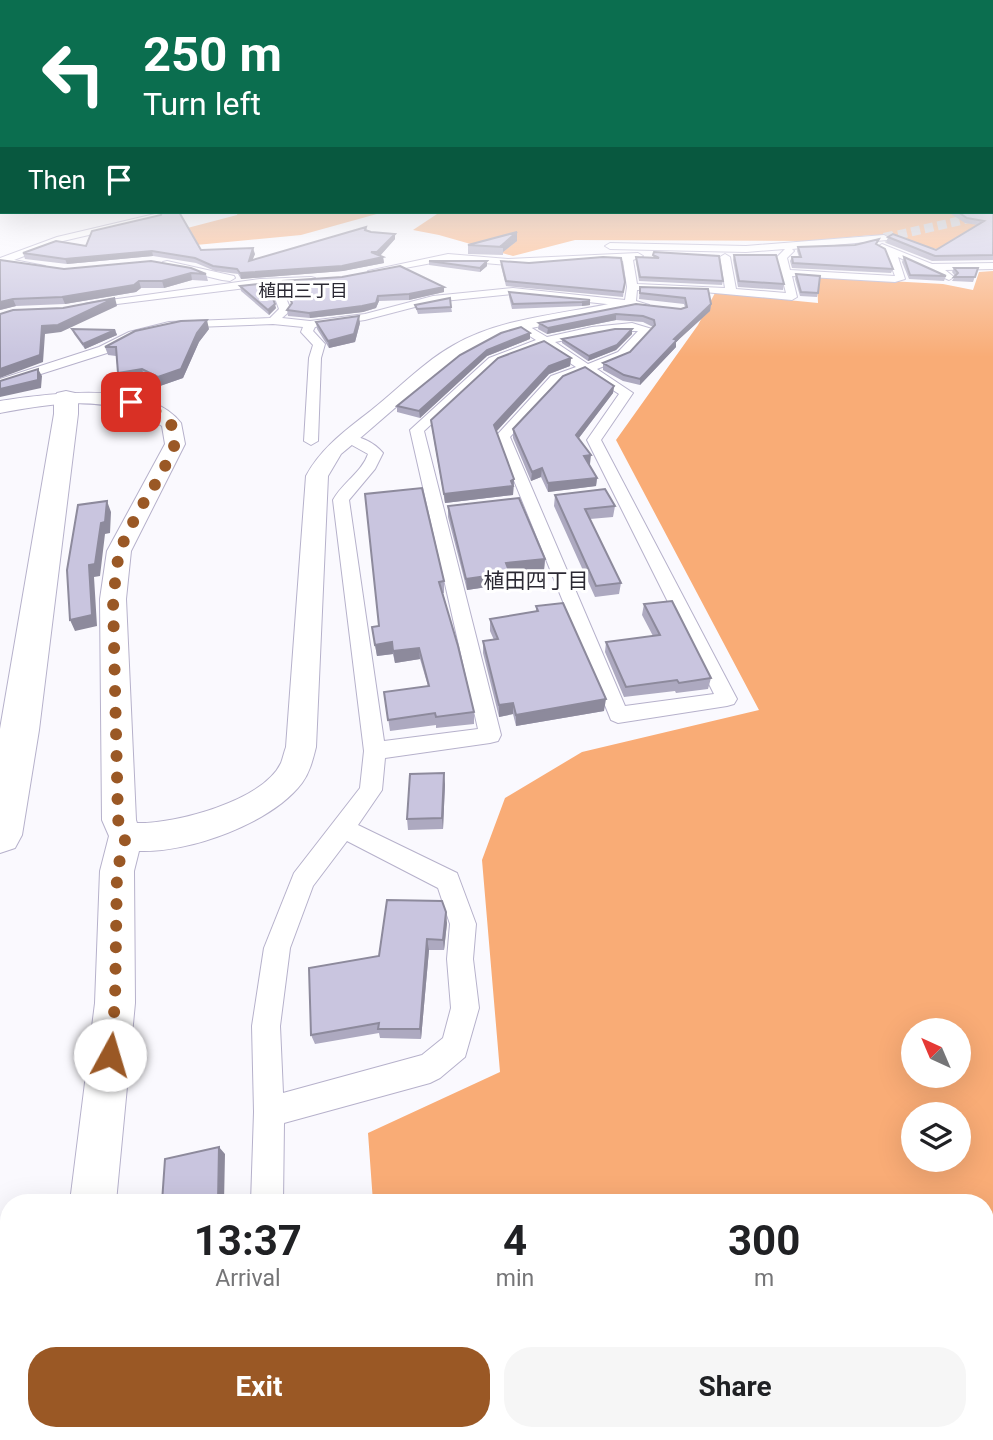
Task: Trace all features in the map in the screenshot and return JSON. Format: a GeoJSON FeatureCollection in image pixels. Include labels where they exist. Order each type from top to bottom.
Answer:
{"type":"FeatureCollection","features":[{"type":"Feature","properties":{"kind":"highway"},"geometry":{"type":"LineString","coordinates":[[0,835],[13,775],[47,526],[66,414],[66,398]]}},
{"type":"Feature","properties":{"kind":"street"},"geometry":{"type":"LineString","coordinates":[[1,261],[60,239],[128,223]]}},
{"type":"Feature","properties":{"kind":"street"},"geometry":{"type":"LineString","coordinates":[[593,244],[746,249],[856,242],[884,237]]}},
{"type":"Feature","properties":{"kind":"street"},"geometry":{"type":"LineString","coordinates":[[856,242],[890,250],[949,277]]}},
{"type":"Feature","properties":{"kind":"street"},"geometry":{"type":"LineString","coordinates":[[575,245],[581,249],[633,257]]}},
{"type":"Feature","properties":{"kind":"street"},"geometry":{"type":"LineString","coordinates":[[786,272],[840,262],[895,279],[901,276],[890,250]]}},
{"type":"Feature","properties":{"kind":"street"},"geometry":{"type":"LineString","coordinates":[[0,383],[103,350],[133,334],[183,324],[273,321],[310,324],[365,317],[421,302],[479,293],[513,291],[631,295],[682,281],[731,291],[792,297],[786,272],[786,254],[726,257],[603,256],[508,262],[448,257],[361,274]]}},
{"type":"Feature","properties":{"kind":"street"},"geometry":{"type":"LineString","coordinates":[[126,836],[145,839],[242,813],[267,797],[293,772],[301,747],[317,476],[324,462],[348,439],[459,349],[495,332],[612,310],[631,295],[633,257]]}},
{"type":"Feature","properties":{"kind":"street"},"geometry":{"type":"LineString","coordinates":[[726,257],[731,291]]}},
{"type":"Feature","properties":{"kind":"street"},"geometry":{"type":"LineString","coordinates":[[1,261],[48,269]]}},
{"type":"Feature","properties":{"kind":"street"},"geometry":{"type":"LineString","coordinates":[[153,262],[196,269],[212,277],[260,282],[319,280]]}},
{"type":"Feature","properties":{"kind":"street"},"geometry":{"type":"LineString","coordinates":[[931,267],[993,266]]}},
{"type":"Feature","properties":{"kind":"street"},"geometry":{"type":"LineString","coordinates":[[78,308],[260,282]]}},
{"type":"Feature","properties":{"kind":"street"},"geometry":{"type":"LineString","coordinates":[[273,321],[285,310],[274,282]]}},
{"type":"Feature","properties":{"kind":"street"},"geometry":{"type":"LineString","coordinates":[[631,295],[655,306]]}},
{"type":"Feature","properties":{"kind":"street"},"geometry":{"type":"LineString","coordinates":[[310,324],[307,332],[319,344],[315,358],[311,440]]}},
{"type":"Feature","properties":{"kind":"street"},"geometry":{"type":"LineString","coordinates":[[375,751],[490,735],[443,510],[417,430],[494,361],[517,349],[544,341],[620,327],[638,326],[646,329],[620,356],[585,367],[555,379],[503,436],[618,715],[727,699],[613,492],[594,440],[626,393],[585,367],[544,341],[521,326]]}},
{"type":"Feature","properties":{"kind":"street"},"geometry":{"type":"LineString","coordinates":[[0,407],[66,398],[97,397],[131,402],[154,410],[171,423],[175,444],[119,551],[113,599],[118,820],[126,836],[117,871],[115,1003],[94,1194]]}},
{"type":"Feature","properties":{"kind":"street"},"geometry":{"type":"LineString","coordinates":[[267,1194],[269,1112],[266,1026],[277,948],[303,881],[371,790],[375,751],[341,500],[347,486],[374,463],[376,453],[366,445],[348,439]]}},
{"type":"Feature","properties":{"kind":"street"},"geometry":{"type":"LineString","coordinates":[[269,1112],[430,1068],[455,1047],[465,1007],[460,959],[463,924],[448,881],[343,828]]}},
{"type":"Feature","properties":{"kind":"shaded area"},"geometry":{"type":"Polygon","coordinates":[[[206,223],[344,223],[301,235],[144,250],[134,242],[206,223]]]}},
{"type":"Feature","properties":{"kind":"shaded area"},"geometry":{"type":"Polygon","coordinates":[[[423,223],[992,223],[993,255],[955,253],[872,235],[809,241],[575,240],[513,256],[413,230],[423,223]]]}},
{"type":"Feature","properties":{"kind":"shaded area"},"geometry":{"type":"Polygon","coordinates":[[[993,271],[993,1194],[372,1194],[368,1133],[500,1072],[482,860],[505,798],[582,752],[759,710],[616,440],[698,325],[715,293],[818,303],[817,277],[943,284],[973,290],[979,272],[993,271]]]}},
{"type":"Feature","properties":{"kind":"building"},"geometry":{"type":"Polygon","coordinates":[[[126,223],[185,223],[201,250],[253,248],[249,261],[366,227],[365,230],[371,232],[395,234],[377,252],[371,252],[383,257],[342,266],[240,273],[237,269],[213,266],[195,258],[152,251],[65,259],[23,253],[56,241],[86,246],[92,231],[126,223]]]}},
{"type":"Feature","properties":{"kind":"building"},"geometry":{"type":"Polygon","coordinates":[[[980,223],[993,223],[993,255],[935,256],[888,237],[893,234],[936,250],[980,223]]]}},
{"type":"Feature","properties":{"kind":"building"},"geometry":{"type":"Polygon","coordinates":[[[517,232],[501,246],[503,247],[468,245],[517,232]]]}},
{"type":"Feature","properties":{"kind":"building"},"geometry":{"type":"Polygon","coordinates":[[[879,239],[876,244],[885,249],[893,269],[793,263],[792,257],[801,257],[798,247],[855,245],[879,239]]]}},
{"type":"Feature","properties":{"kind":"building"},"geometry":{"type":"Polygon","coordinates":[[[654,252],[719,256],[723,281],[640,277],[636,257],[659,258],[653,255],[654,252]]]}},
{"type":"Feature","properties":{"kind":"building"},"geometry":{"type":"Polygon","coordinates":[[[734,255],[776,255],[784,284],[739,281],[734,255]]]}},
{"type":"Feature","properties":{"kind":"building"},"geometry":{"type":"Polygon","coordinates":[[[904,257],[946,276],[910,275],[904,257]]]}},
{"type":"Feature","properties":{"kind":"building"},"geometry":{"type":"Polygon","coordinates":[[[621,258],[625,282],[623,292],[506,281],[501,261],[529,263],[621,258]]]}},
{"type":"Feature","properties":{"kind":"building"},"geometry":{"type":"Polygon","coordinates":[[[0,260],[64,269],[151,261],[191,268],[206,274],[191,273],[162,281],[139,281],[134,285],[62,297],[0,302],[0,260]]]}},
{"type":"Feature","properties":{"kind":"building"},"geometry":{"type":"Polygon","coordinates":[[[429,261],[487,261],[480,268],[429,261]]]}},
{"type":"Feature","properties":{"kind":"building"},"geometry":{"type":"Polygon","coordinates":[[[400,266],[444,287],[409,294],[378,296],[376,303],[362,306],[309,313],[287,310],[292,303],[283,281],[342,277],[400,266]]]}},
{"type":"Feature","properties":{"kind":"building"},"geometry":{"type":"Polygon","coordinates":[[[954,268],[978,268],[975,277],[954,277],[958,273],[954,268]]]}},
{"type":"Feature","properties":{"kind":"building"},"geometry":{"type":"Polygon","coordinates":[[[796,274],[820,276],[818,293],[801,292],[796,274]]]}},
{"type":"Feature","properties":{"kind":"building"},"geometry":{"type":"Polygon","coordinates":[[[267,283],[275,304],[268,310],[240,286],[267,283]]]}},
{"type":"Feature","properties":{"kind":"building"},"geometry":{"type":"Polygon","coordinates":[[[640,287],[708,289],[711,304],[674,339],[677,340],[640,379],[624,375],[603,363],[630,352],[655,325],[654,320],[643,316],[616,314],[548,328],[539,323],[636,304],[681,309],[687,307],[685,298],[640,293],[640,287]]]}},
{"type":"Feature","properties":{"kind":"building"},"geometry":{"type":"Polygon","coordinates":[[[509,292],[590,300],[513,304],[509,292]]]}},
{"type":"Feature","properties":{"kind":"building"},"geometry":{"type":"Polygon","coordinates":[[[115,298],[58,325],[42,326],[40,355],[0,369],[0,314],[13,310],[63,308],[115,298]]]}},
{"type":"Feature","properties":{"kind":"building"},"geometry":{"type":"Polygon","coordinates":[[[450,298],[451,307],[417,309],[415,305],[450,298]]]}},
{"type":"Feature","properties":{"kind":"building"},"geometry":{"type":"Polygon","coordinates":[[[359,316],[354,334],[328,341],[316,322],[359,316]]]}},
{"type":"Feature","properties":{"kind":"building"},"geometry":{"type":"Polygon","coordinates":[[[207,320],[197,333],[181,369],[158,377],[142,369],[118,373],[116,347],[105,347],[135,331],[181,321],[207,320]]]}},
{"type":"Feature","properties":{"kind":"building"},"geometry":{"type":"Polygon","coordinates":[[[521,327],[530,333],[487,350],[419,411],[397,406],[460,355],[501,333],[521,327]]]}},
{"type":"Feature","properties":{"kind":"building"},"geometry":{"type":"Polygon","coordinates":[[[72,329],[115,330],[83,344],[72,329]]]}},
{"type":"Feature","properties":{"kind":"building"},"geometry":{"type":"Polygon","coordinates":[[[615,329],[632,329],[617,345],[589,356],[562,339],[615,329]]]}},
{"type":"Feature","properties":{"kind":"building"},"geometry":{"type":"Polygon","coordinates":[[[544,341],[571,358],[549,366],[494,425],[514,479],[511,481],[513,486],[444,494],[431,420],[498,358],[544,341]]]}},
{"type":"Feature","properties":{"kind":"building"},"geometry":{"type":"Polygon","coordinates":[[[585,367],[614,386],[576,435],[591,455],[584,456],[597,478],[548,483],[542,468],[532,472],[513,429],[563,376],[585,367]]]}},
{"type":"Feature","properties":{"kind":"building"},"geometry":{"type":"Polygon","coordinates":[[[38,369],[38,380],[0,389],[0,381],[38,369]]]}},
{"type":"Feature","properties":{"kind":"building"},"geometry":{"type":"Polygon","coordinates":[[[422,488],[444,581],[439,582],[474,712],[436,717],[435,713],[388,720],[384,692],[429,686],[419,648],[393,651],[392,642],[375,645],[372,627],[379,626],[365,494],[422,488]]]}},
{"type":"Feature","properties":{"kind":"building"},"geometry":{"type":"Polygon","coordinates":[[[605,489],[615,506],[585,509],[621,583],[596,586],[555,495],[605,489]]]}},
{"type":"Feature","properties":{"kind":"building"},"geometry":{"type":"Polygon","coordinates":[[[519,498],[545,559],[506,563],[511,576],[488,580],[486,576],[466,579],[448,506],[519,498]]]}},
{"type":"Feature","properties":{"kind":"building"},"geometry":{"type":"Polygon","coordinates":[[[107,501],[95,564],[89,565],[92,615],[70,620],[67,570],[78,505],[107,501]]]}},
{"type":"Feature","properties":{"kind":"building"},"geometry":{"type":"Polygon","coordinates":[[[672,601],[711,678],[626,687],[606,642],[660,635],[644,604],[672,601]]]}},
{"type":"Feature","properties":{"kind":"building"},"geometry":{"type":"Polygon","coordinates":[[[563,603],[606,699],[516,715],[513,703],[499,705],[483,641],[498,639],[490,619],[538,611],[536,606],[563,603]]]}},
{"type":"Feature","properties":{"kind":"building"},"geometry":{"type":"Polygon","coordinates":[[[444,773],[442,818],[407,819],[410,774],[444,773]]]}},
{"type":"Feature","properties":{"kind":"building"},"geometry":{"type":"Polygon","coordinates":[[[387,900],[442,901],[446,912],[443,940],[427,939],[420,1029],[378,1029],[379,1023],[311,1035],[309,968],[379,956],[387,900]]]}},
{"type":"Feature","properties":{"kind":"building"},"geometry":{"type":"Polygon","coordinates":[[[219,1147],[218,1194],[163,1194],[165,1159],[219,1147]]]}},
{"type":"Feature","properties":{"kind":"tunnel"},"geometry":{"type":"LineString","coordinates":[[885,238],[949,223]]}},
{"type":"Feature","properties":{"kind":"tunnel"},"geometry":{"type":"LineString","coordinates":[[884,238],[893,236]]}},
{"type":"Feature","properties":{"kind":"district","name":"植田三丁目"},"geometry":{"type":"Point","coordinates":[303,290]}},
{"type":"Feature","properties":{"kind":"district","name":"植田四丁目"},"geometry":{"type":"Point","coordinates":[536,581]}},
{"type":"Feature","properties":{"kind":"route"},"geometry":{"type":"LineString","coordinates":[[110,1055],[115,1003],[117,871],[126,836],[118,820],[113,599],[119,551],[175,444],[171,423],[154,410],[131,402]]}}]}
